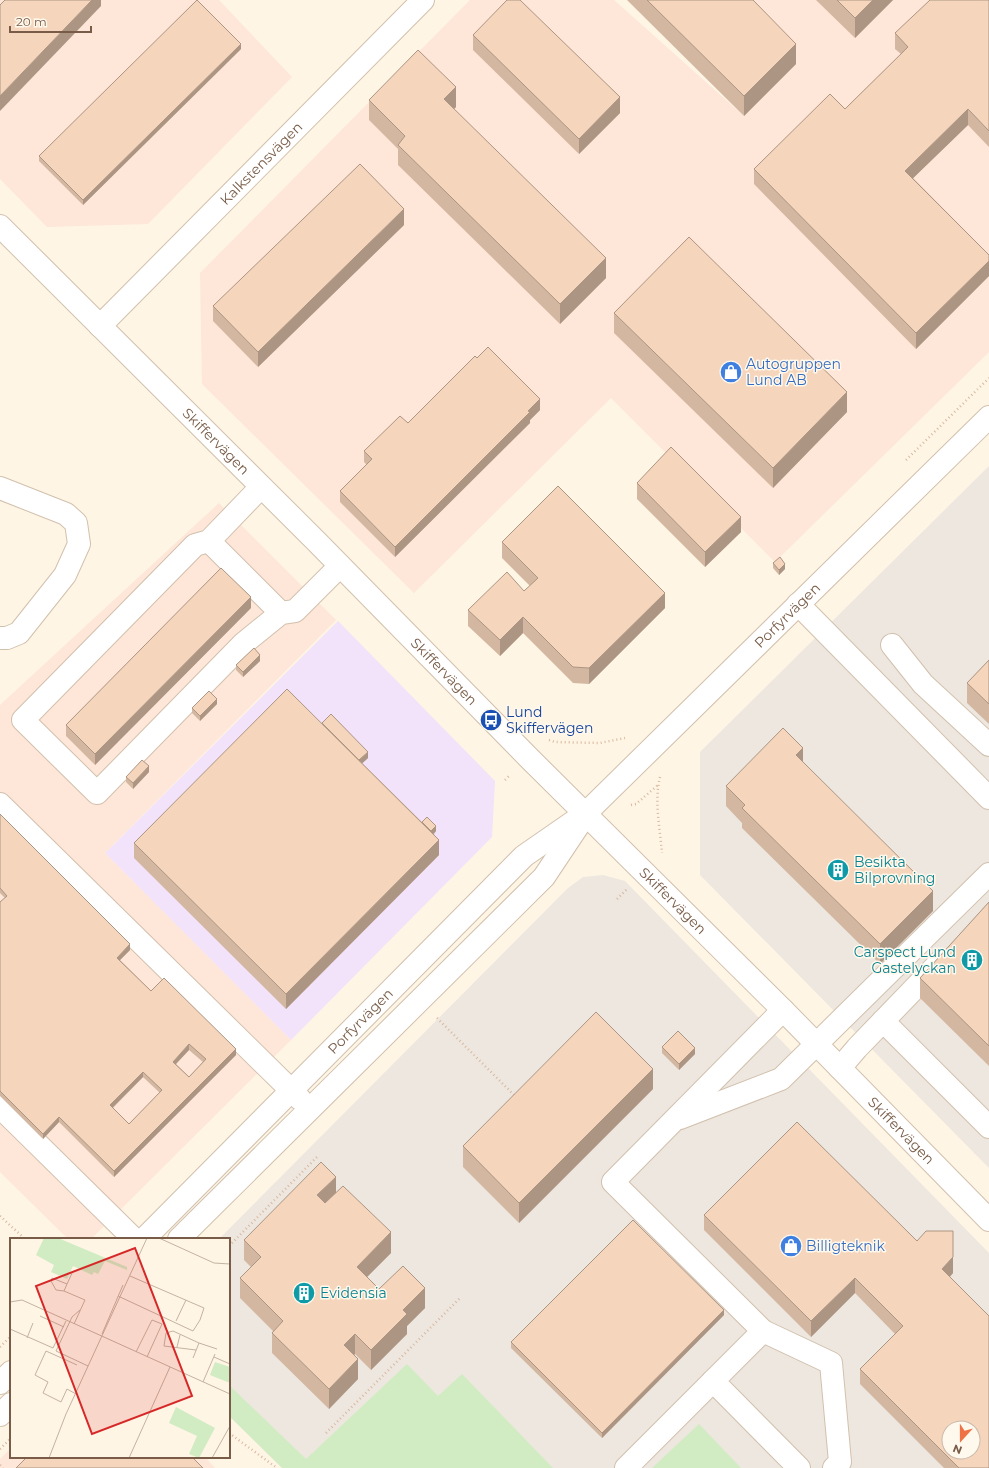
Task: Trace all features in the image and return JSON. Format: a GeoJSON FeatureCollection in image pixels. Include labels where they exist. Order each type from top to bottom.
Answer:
{"type":"FeatureCollection","features":[{"type":"Feature","properties":{"kind":"street","name":"Kalkstensvägen"},"geometry":{"type":"LineString","coordinates":[[100,326],[423,0]]}},
{"type":"Feature","properties":{"kind":"street","name":"Skiffervägen"},"geometry":{"type":"LineString","coordinates":[[0,226],[340,566],[528,757],[817,1044],[989,1220]]}},
{"type":"Feature","properties":{"kind":"street","name":"Porfyrvägen"},"geometry":{"type":"LineString","coordinates":[[145,1238],[524,856],[586,813],[989,417]]}},
{"type":"Feature","properties":{"kind":"street"},"geometry":{"type":"LineString","coordinates":[[261,487],[209,541],[195,545],[23,720],[97,793],[244,643],[281,613],[295,611],[340,566]]}},
{"type":"Feature","properties":{"kind":"street"},"geometry":{"type":"LineString","coordinates":[[0,488],[66,514],[76,523],[79,544],[65,575],[19,633],[7,638],[0,638]]}},
{"type":"Feature","properties":{"kind":"street"},"geometry":{"type":"LineString","coordinates":[[209,541],[281,613]]}},
{"type":"Feature","properties":{"kind":"street"},"geometry":{"type":"LineString","coordinates":[[798,604],[989,798]]}},
{"type":"Feature","properties":{"kind":"street"},"geometry":{"type":"LineString","coordinates":[[892,645],[923,684],[989,745]]}},
{"type":"Feature","properties":{"kind":"street"},"geometry":{"type":"LineString","coordinates":[[0,804],[310,1109]]}},
{"type":"Feature","properties":{"kind":"street","name":"Porfyrvägen"},"geometry":{"type":"LineString","coordinates":[[180,1238],[544,877],[586,813]]}},
{"type":"Feature","properties":{"kind":"street"},"geometry":{"type":"LineString","coordinates":[[673,1120],[780,1079],[989,874]]}},
{"type":"Feature","properties":{"kind":"street"},"geometry":{"type":"LineString","coordinates":[[840,1068],[957,944]]}},
{"type":"Feature","properties":{"kind":"street"},"geometry":{"type":"LineString","coordinates":[[783,1010],[612,1182],[763,1331],[831,1363],[840,1462],[834,1468]]}},
{"type":"Feature","properties":{"kind":"street"},"geometry":{"type":"LineString","coordinates":[[883,1021],[989,1127]]}},
{"type":"Feature","properties":{"kind":"street"},"geometry":{"type":"LineString","coordinates":[[0,1107],[133,1238]]}},
{"type":"Feature","properties":{"kind":"street"},"geometry":{"type":"LineString","coordinates":[[626,1468],[763,1331]]}},
{"type":"Feature","properties":{"kind":"street"},"geometry":{"type":"LineString","coordinates":[[0,1383],[10,1373]]}},
{"type":"Feature","properties":{"kind":"street"},"geometry":{"type":"LineString","coordinates":[[713,1381],[800,1468]]}},
{"type":"Feature","properties":{"kind":"street"},"geometry":{"type":"LineString","coordinates":[[0,1415],[10,1405]]}},
{"type":"Feature","properties":{"kind":"path"},"geometry":{"type":"LineString","coordinates":[[505,780],[546,740],[555,742],[600,743],[626,738],[644,756]]}},
{"type":"Feature","properties":{"kind":"path"},"geometry":{"type":"LineString","coordinates":[[658,785],[658,808],[662,855]]}},
{"type":"Feature","properties":{"kind":"path"},"geometry":{"type":"LineString","coordinates":[[435,1017],[517,1098]]}},
{"type":"Feature","properties":{"kind":"path"},"geometry":{"type":"LineString","coordinates":[[230,1245],[319,1155]]}},
{"type":"Feature","properties":{"kind":"path"},"geometry":{"type":"LineString","coordinates":[[0,1216],[24,1238]]}},
{"type":"Feature","properties":{"kind":"path"},"geometry":{"type":"LineString","coordinates":[[326,1433],[460,1298]]}},
{"type":"Feature","properties":{"kind":"path"},"geometry":{"type":"LineString","coordinates":[[0,1347],[10,1337]]}},
{"type":"Feature","properties":{"kind":"path"},"geometry":{"type":"LineString","coordinates":[[230,1434],[277,1468]]}},
{"type":"Feature","properties":{"kind":"path"},"geometry":{"type":"LineString","coordinates":[[0,1449],[10,1439]]}},
{"type":"Feature","properties":{"kind":"path"},"geometry":{"type":"LineString","coordinates":[[0,1465],[3,1468]]}},
{"type":"Feature","properties":{"kind":"shaded area"},"geometry":{"type":"Polygon","coordinates":[[[0,0],[219,0],[292,77],[148,224],[47,227],[0,179],[0,0]]]}},
{"type":"Feature","properties":{"kind":"shaded area"},"geometry":{"type":"Polygon","coordinates":[[[470,0],[614,0],[744,116],[733,0],[989,0],[989,352],[775,562],[611,398],[414,593],[202,384],[200,273],[470,0]]]}},
{"type":"Feature","properties":{"kind":"shaded area"},"geometry":{"type":"Polygon","coordinates":[[[989,466],[989,1168],[700,875],[700,752],[989,466]]]}},
{"type":"Feature","properties":{"kind":"shaded area"},"geometry":{"type":"Polygon","coordinates":[[[219,503],[336,620],[105,853],[291,1040],[92,1238],[67,1238],[0,1172],[0,705],[219,503]]]}},
{"type":"Feature","properties":{"kind":"shaded area"},"geometry":{"type":"Polygon","coordinates":[[[338,621],[495,781],[492,837],[291,1040],[105,853],[338,621]]]}},
{"type":"Feature","properties":{"kind":"shaded area"},"geometry":{"type":"Polygon","coordinates":[[[603,875],[625,881],[989,1253],[989,1468],[296,1468],[230,1402],[230,1238],[220,1238],[568,888],[583,877],[603,875]]]}},
{"type":"Feature","properties":{"kind":"shaded area"},"geometry":{"type":"Polygon","coordinates":[[[10,1449],[10,1458],[206,1458],[215,1468],[0,1468],[0,1459],[10,1449]]]}},
{"type":"Feature","properties":{"kind":"green space"},"geometry":{"type":"Polygon","coordinates":[[[407,1364],[438,1396],[462,1374],[553,1468],[282,1468],[230,1417],[230,1386],[306,1459],[407,1364]]]}},
{"type":"Feature","properties":{"kind":"green space"},"geometry":{"type":"Polygon","coordinates":[[[699,1424],[741,1468],[652,1468],[699,1424]]]}},
{"type":"Feature","properties":{"kind":"building"},"geometry":{"type":"Polygon","coordinates":[[[5,0],[92,0],[0,96],[0,5],[5,0]]]}},
{"type":"Feature","properties":{"kind":"building"},"geometry":{"type":"Polygon","coordinates":[[[197,0],[241,44],[83,200],[39,156],[197,0]]]}},
{"type":"Feature","properties":{"kind":"building"},"geometry":{"type":"Polygon","coordinates":[[[507,0],[520,0],[620,97],[579,139],[473,35],[507,0]]]}},
{"type":"Feature","properties":{"kind":"building"},"geometry":{"type":"Polygon","coordinates":[[[647,0],[753,0],[796,44],[744,96],[647,0]]]}},
{"type":"Feature","properties":{"kind":"building"},"geometry":{"type":"Polygon","coordinates":[[[837,0],[873,0],[855,18],[837,0]]]}},
{"type":"Feature","properties":{"kind":"building"},"geometry":{"type":"Polygon","coordinates":[[[930,0],[989,0],[989,131],[968,109],[905,171],[989,255],[989,261],[916,333],[754,169],[830,94],[845,109],[908,47],[895,33],[930,0]]]}},
{"type":"Feature","properties":{"kind":"building"},"geometry":{"type":"Polygon","coordinates":[[[418,50],[456,87],[444,99],[606,258],[560,304],[398,145],[405,136],[369,100],[418,50]]]}},
{"type":"Feature","properties":{"kind":"building"},"geometry":{"type":"Polygon","coordinates":[[[360,164],[404,209],[258,352],[213,306],[360,164]]]}},
{"type":"Feature","properties":{"kind":"building","name":"Autogruppen Lund AB"},"geometry":{"type":"Polygon","coordinates":[[[689,237],[847,392],[773,468],[614,313],[689,237]]]}},
{"type":"Feature","properties":{"kind":"building"},"geometry":{"type":"Polygon","coordinates":[[[488,347],[540,399],[528,411],[530,412],[395,547],[340,491],[372,459],[364,451],[400,416],[408,423],[475,356],[477,358],[488,347]]]}},
{"type":"Feature","properties":{"kind":"building"},"geometry":{"type":"Polygon","coordinates":[[[671,447],[741,517],[705,552],[637,483],[671,447]]]}},
{"type":"Feature","properties":{"kind":"building"},"geometry":{"type":"Polygon","coordinates":[[[558,486],[665,593],[589,668],[573,667],[523,617],[500,640],[468,610],[507,572],[524,591],[538,578],[502,542],[558,486]]]}},
{"type":"Feature","properties":{"kind":"building"},"geometry":{"type":"Polygon","coordinates":[[[780,557],[785,564],[779,570],[773,563],[780,557]]]}},
{"type":"Feature","properties":{"kind":"building"},"geometry":{"type":"Polygon","coordinates":[[[221,568],[251,597],[95,754],[66,725],[221,568]]]}},
{"type":"Feature","properties":{"kind":"building"},"geometry":{"type":"Polygon","coordinates":[[[254,648],[260,655],[243,672],[236,665],[254,648]]]}},
{"type":"Feature","properties":{"kind":"building"},"geometry":{"type":"Polygon","coordinates":[[[989,660],[989,704],[967,683],[989,660]]]}},
{"type":"Feature","properties":{"kind":"building"},"geometry":{"type":"Polygon","coordinates":[[[287,689],[439,840],[286,994],[134,843],[287,689]]]}},
{"type":"Feature","properties":{"kind":"building"},"geometry":{"type":"Polygon","coordinates":[[[209,691],[217,699],[200,716],[192,708],[209,691]]]}},
{"type":"Feature","properties":{"kind":"building"},"geometry":{"type":"Polygon","coordinates":[[[331,714],[368,752],[359,760],[322,723],[331,714]]]}},
{"type":"Feature","properties":{"kind":"building","name":"Besikta Bilprovning"},"geometry":{"type":"Polygon","coordinates":[[[783,728],[803,748],[796,755],[933,891],[880,944],[742,808],[745,805],[726,786],[783,728]]]}},
{"type":"Feature","properties":{"kind":"building"},"geometry":{"type":"Polygon","coordinates":[[[142,760],[149,766],[133,783],[126,777],[142,760]]]}},
{"type":"Feature","properties":{"kind":"building"},"geometry":{"type":"Polygon","coordinates":[[[0,814],[130,944],[117,958],[151,991],[164,978],[236,1049],[114,1171],[59,1117],[43,1134],[0,1091],[0,902],[7,896],[0,888],[0,814]],[[189,1044],[173,1062],[189,1077],[206,1059],[189,1044]],[[143,1072],[110,1105],[129,1124],[162,1090],[143,1072]]]}},
{"type":"Feature","properties":{"kind":"building"},"geometry":{"type":"Polygon","coordinates":[[[427,817],[436,826],[431,831],[422,822],[427,817]]]}},
{"type":"Feature","properties":{"kind":"building","name":"Carspect Lund Gastelyckan"},"geometry":{"type":"Polygon","coordinates":[[[989,902],[989,1046],[920,978],[989,902]]]}},
{"type":"Feature","properties":{"kind":"building"},"geometry":{"type":"Polygon","coordinates":[[[596,1012],[653,1069],[519,1203],[463,1146],[596,1012]]]}},
{"type":"Feature","properties":{"kind":"building"},"geometry":{"type":"Polygon","coordinates":[[[678,1031],[695,1048],[679,1064],[662,1047],[678,1031]]]}},
{"type":"Feature","properties":{"kind":"building"},"geometry":{"type":"Polygon","coordinates":[[[797,1122],[917,1241],[926,1231],[953,1231],[953,1257],[942,1269],[989,1316],[989,1468],[959,1468],[951,1460],[981,1460],[981,1420],[941,1420],[941,1450],[860,1369],[903,1326],[855,1278],[811,1321],[704,1215],[797,1122]]]}},
{"type":"Feature","properties":{"kind":"building","name":"Evidensia"},"geometry":{"type":"Polygon","coordinates":[[[321,1162],[336,1177],[317,1195],[325,1203],[343,1186],[391,1232],[357,1267],[379,1289],[403,1266],[425,1288],[403,1310],[407,1314],[371,1350],[355,1334],[344,1345],[358,1359],[329,1389],[272,1333],[283,1321],[240,1278],[261,1257],[244,1240],[321,1162]]]}},
{"type":"Feature","properties":{"kind":"building"},"geometry":{"type":"Polygon","coordinates":[[[633,1220],[724,1310],[602,1433],[511,1342],[633,1220]]]}},
{"type":"Feature","properties":{"kind":"building"},"geometry":{"type":"Polygon","coordinates":[[[26,1458],[193,1458],[203,1468],[16,1468],[26,1458]]]}},
{"type":"Feature","properties":{"kind":"place","name":"Autogruppen Lund AB"},"geometry":{"type":"Point","coordinates":[731,372]}},
{"type":"Feature","properties":{"kind":"place","name":"Lund Skiffervägen"},"geometry":{"type":"Point","coordinates":[491,720]}},
{"type":"Feature","properties":{"kind":"place","name":"Besikta Bilprovning"},"geometry":{"type":"Point","coordinates":[838,870]}},
{"type":"Feature","properties":{"kind":"place","name":"Carspect Lund Gastelyckan"},"geometry":{"type":"Point","coordinates":[972,960]}},
{"type":"Feature","properties":{"kind":"place","name":"Billigteknik"},"geometry":{"type":"Point","coordinates":[791,1246]}},
{"type":"Feature","properties":{"kind":"place","name":"Evidensia"},"geometry":{"type":"Point","coordinates":[304,1293]}}]}
